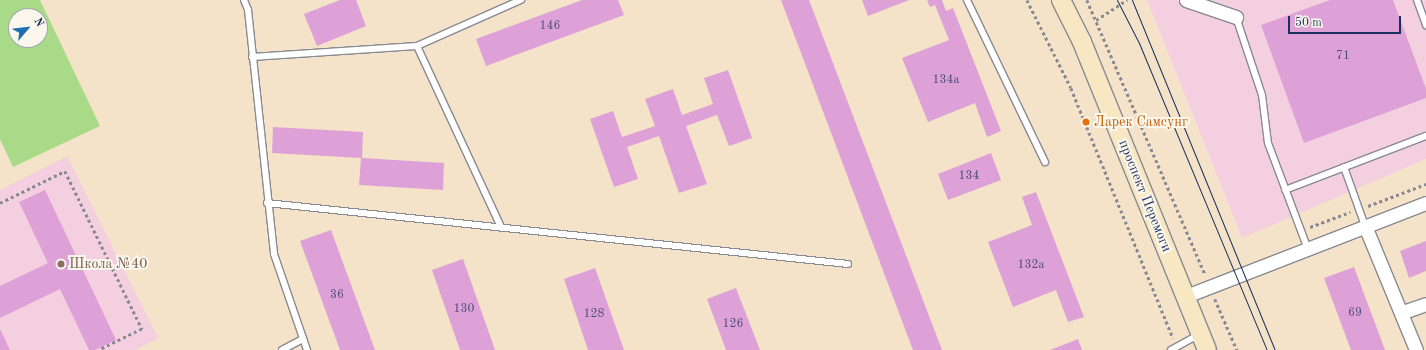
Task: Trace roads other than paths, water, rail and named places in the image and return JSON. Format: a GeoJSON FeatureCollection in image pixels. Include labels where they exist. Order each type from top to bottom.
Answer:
{"type":"FeatureCollection","features":[{"type":"Feature","properties":{"kind":"main road","name":"проспект Перемоги"},"geometry":{"type":"LineString","coordinates":[[1061,0],[1082,42],[1207,350]]}},
{"type":"Feature","properties":{"kind":"street"},"geometry":{"type":"LineString","coordinates":[[1186,0],[1236,17]]}},
{"type":"Feature","properties":{"kind":"street"},"geometry":{"type":"LineString","coordinates":[[1186,296],[1307,247],[1426,202]]}},
{"type":"Feature","properties":{"kind":"street"},"geometry":{"type":"LineString","coordinates":[[1365,226],[1403,312],[1416,350]]}},
{"type":"Feature","properties":{"kind":"street"},"geometry":{"type":"LineString","coordinates":[[1403,312],[1426,304]]}},
{"type":"Feature","properties":{"kind":"lane"},"geometry":{"type":"LineString","coordinates":[[244,0],[252,57],[267,203],[274,254],[307,350]]}},
{"type":"Feature","properties":{"kind":"lane"},"geometry":{"type":"LineString","coordinates":[[252,57],[416,46],[521,0]]}},
{"type":"Feature","properties":{"kind":"lane"},"geometry":{"type":"LineString","coordinates":[[967,0],[1045,162]]}},
{"type":"Feature","properties":{"kind":"lane"},"geometry":{"type":"LineString","coordinates":[[1417,0],[1426,25]]}},
{"type":"Feature","properties":{"kind":"lane"},"geometry":{"type":"LineString","coordinates":[[1236,17],[1262,95],[1268,143],[1307,247]]}},
{"type":"Feature","properties":{"kind":"lane"},"geometry":{"type":"LineString","coordinates":[[416,46],[501,227]]}},
{"type":"Feature","properties":{"kind":"lane"},"geometry":{"type":"LineString","coordinates":[[1285,190],[1426,136]]}},
{"type":"Feature","properties":{"kind":"lane"},"geometry":{"type":"LineString","coordinates":[[1344,167],[1365,226]]}},
{"type":"Feature","properties":{"kind":"lane"},"geometry":{"type":"LineString","coordinates":[[267,203],[848,264]]}},
{"type":"Feature","properties":{"kind":"lane"},"geometry":{"type":"LineString","coordinates":[[1174,349],[1200,334]]}},
{"type":"Feature","properties":{"kind":"lane"},"geometry":{"type":"LineString","coordinates":[[282,350],[303,340]]}},
{"type":"Feature","properties":{"kind":"tram line"},"geometry":{"type":"LineString","coordinates":[[1117,0],[1139,43],[1267,350]]}},
{"type":"Feature","properties":{"kind":"tram line"},"geometry":{"type":"LineString","coordinates":[[1132,0],[1275,350]]}},
{"type":"Feature","properties":{"kind":"place","name":"Ларек Самсунг"},"geometry":{"type":"Point","coordinates":[1086,122]}},
{"type":"Feature","properties":{"kind":"place","name":"Школа №40"},"geometry":{"type":"Point","coordinates":[61,264]}}]}
